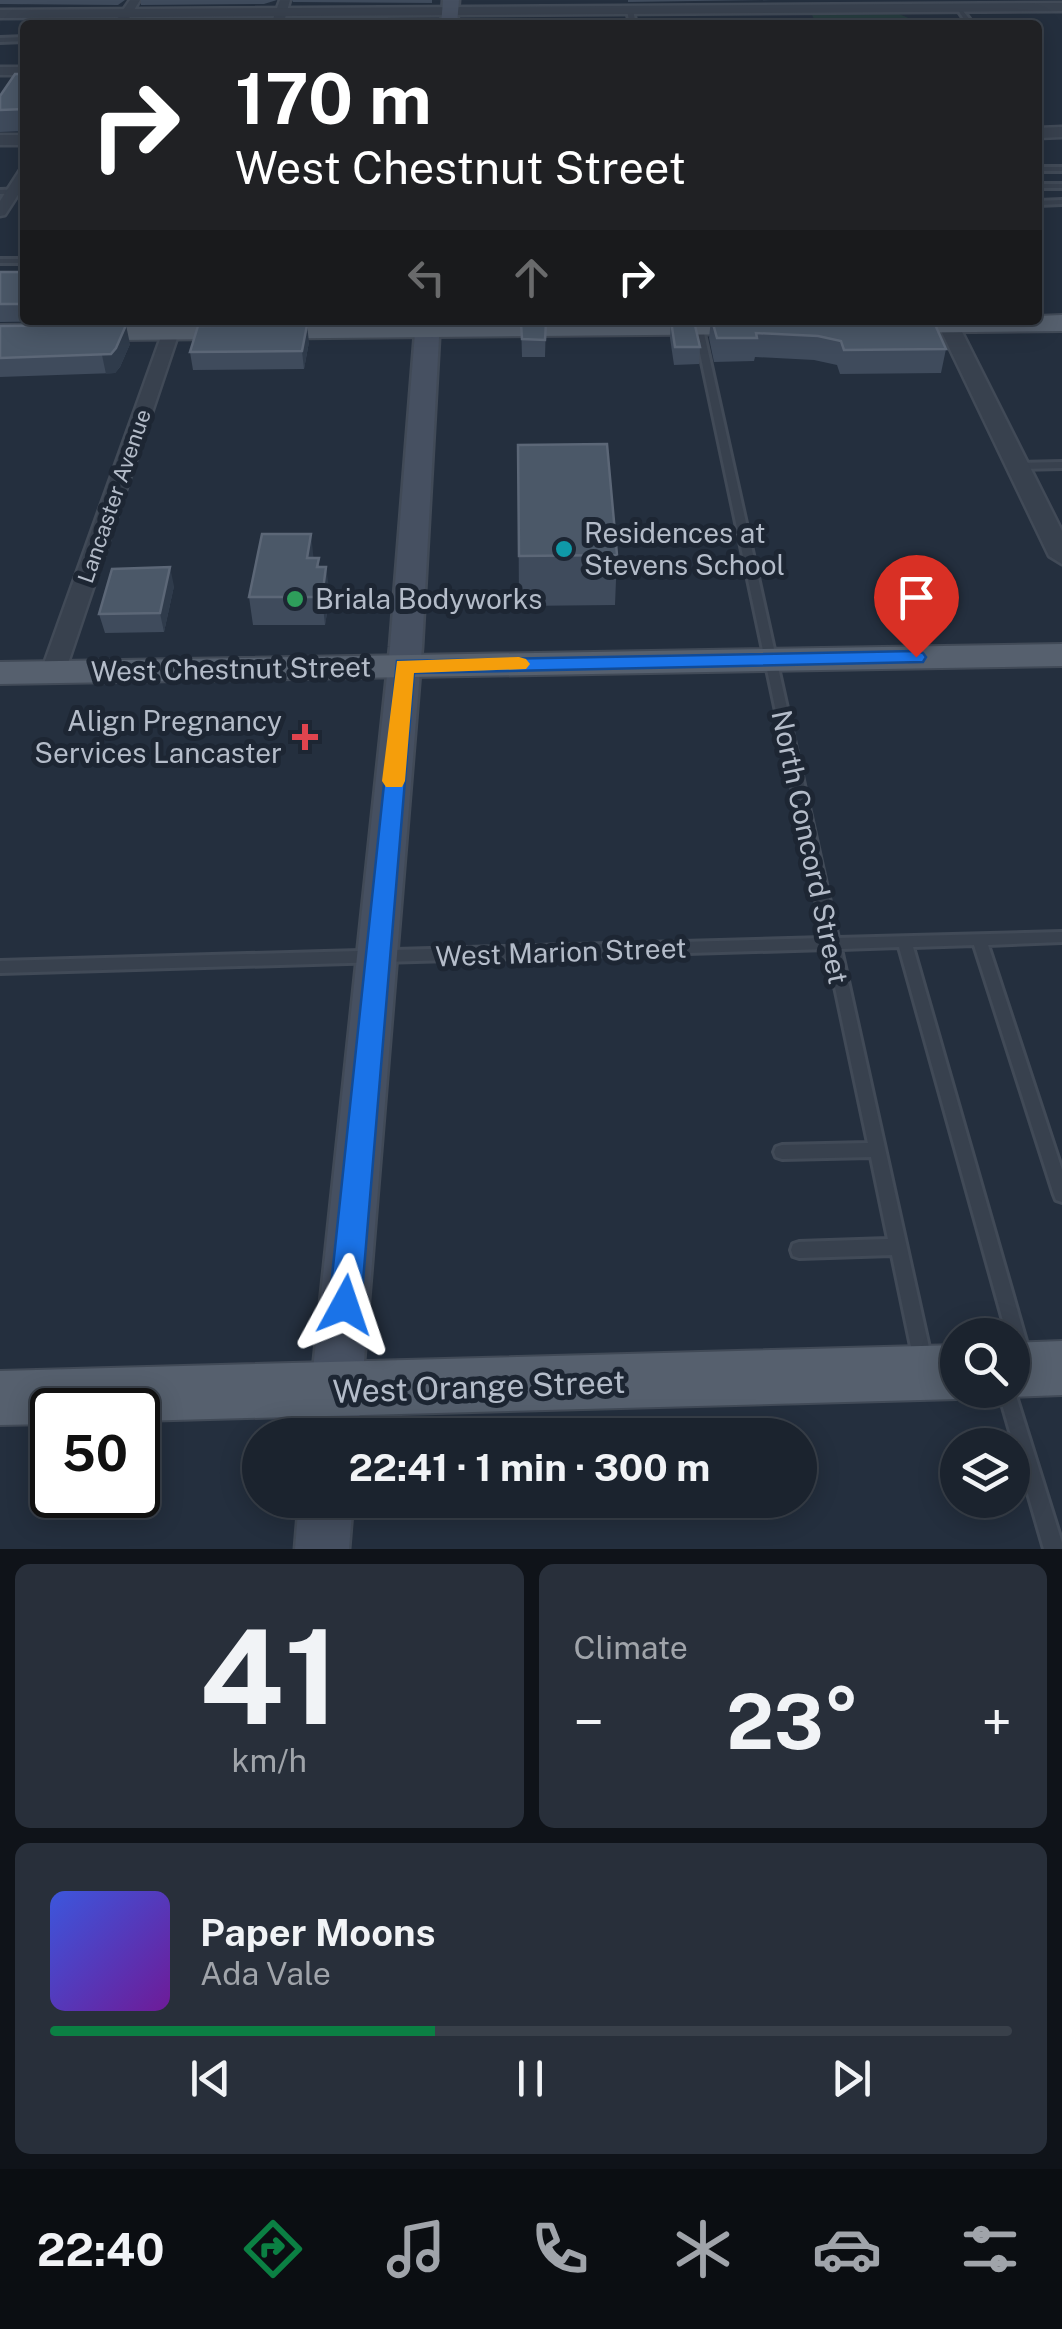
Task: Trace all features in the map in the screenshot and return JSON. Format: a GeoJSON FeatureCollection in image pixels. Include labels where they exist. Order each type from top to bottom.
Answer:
{"type":"FeatureCollection","features":[{"type":"Feature","properties":{"kind":"main road"},"geometry":{"type":"LineString","coordinates":[[0,333],[300,325]]}},
{"type":"Feature","properties":{"kind":"main road"},"geometry":{"type":"LineString","coordinates":[[334,1413],[404,666],[428,325]]}},
{"type":"Feature","properties":{"kind":"main road"},"geometry":{"type":"LineString","coordinates":[[761,325],[793,326]]}},
{"type":"Feature","properties":{"kind":"main road","name":"West Chestnut Street"},"geometry":{"type":"LineString","coordinates":[[0,674],[1062,655]]}},
{"type":"Feature","properties":{"kind":"main road","name":"West Orange Street"},"geometry":{"type":"LineString","coordinates":[[0,1398],[334,1413],[940,1373]]}},
{"type":"Feature","properties":{"kind":"main road"},"geometry":{"type":"LineString","coordinates":[[322,1549],[325,1518]]}},
{"type":"Feature","properties":{"kind":"street"},"geometry":{"type":"LineString","coordinates":[[0,14],[626,11],[791,4],[856,8],[1062,7]]}},
{"type":"Feature","properties":{"kind":"street"},"geometry":{"type":"LineString","coordinates":[[0,212],[13,191]]}},
{"type":"Feature","properties":{"kind":"street"},"geometry":{"type":"LineString","coordinates":[[948,325],[1062,556]]}},
{"type":"Feature","properties":{"kind":"street","name":"Lancaster Avenue"},"geometry":{"type":"LineString","coordinates":[[53,672],[172,326]]}},
{"type":"Feature","properties":{"kind":"lane"},"geometry":{"type":"LineString","coordinates":[[958,8],[967,20]]}},
{"type":"Feature","properties":{"kind":"lane","name":"North Concord Street"},"geometry":{"type":"LineString","coordinates":[[698,325],[898,1247],[940,1367]]}},
{"type":"Feature","properties":{"kind":"lane"},"geometry":{"type":"LineString","coordinates":[[1018,466],[1062,465]]}},
{"type":"Feature","properties":{"kind":"lane","name":"West Marion Street"},"geometry":{"type":"LineString","coordinates":[[0,967],[1062,937]]}},
{"type":"Feature","properties":{"kind":"lane"},"geometry":{"type":"LineString","coordinates":[[979,940],[1062,1195]]}},
{"type":"Feature","properties":{"kind":"lane"},"geometry":{"type":"LineString","coordinates":[[904,942],[1011,1318]]}},
{"type":"Feature","properties":{"kind":"lane"},"geometry":{"type":"LineString","coordinates":[[782,1152],[876,1150]]}},
{"type":"Feature","properties":{"kind":"lane"},"geometry":{"type":"LineString","coordinates":[[799,1250],[898,1247]]}},
{"type":"Feature","properties":{"kind":"lane"},"geometry":{"type":"LineString","coordinates":[[1030,1394],[1054,1549]]}},
{"type":"Feature","properties":{"kind":"green space"},"geometry":{"type":"Polygon","coordinates":[[[899,14],[913,20],[814,20],[812,15],[899,14]]]}},
{"type":"Feature","properties":{"kind":"building"},"geometry":{"type":"Polygon","coordinates":[[[15,74],[20,74],[20,109],[0,110],[0,96],[15,74]]]}},
{"type":"Feature","properties":{"kind":"building"},"geometry":{"type":"Polygon","coordinates":[[[0,272],[20,272],[20,304],[0,304],[0,272]]]}},
{"type":"Feature","properties":{"kind":"building"},"geometry":{"type":"Polygon","coordinates":[[[126,325],[111,354],[0,358],[0,326],[126,325]]]}},
{"type":"Feature","properties":{"kind":"building"},"geometry":{"type":"Polygon","coordinates":[[[307,325],[302,351],[190,352],[198,326],[307,325]]]}},
{"type":"Feature","properties":{"kind":"building"},"geometry":{"type":"Polygon","coordinates":[[[521,325],[546,325],[545,340],[522,339],[521,325]]]}},
{"type":"Feature","properties":{"kind":"building"},"geometry":{"type":"Polygon","coordinates":[[[672,325],[695,325],[700,347],[675,347],[672,325]]]}},
{"type":"Feature","properties":{"kind":"building"},"geometry":{"type":"Polygon","coordinates":[[[713,325],[935,325],[946,349],[844,350],[841,341],[818,336],[756,333],[757,338],[717,338],[713,325]]]}},
{"type":"Feature","properties":{"kind":"building"},"geometry":{"type":"Polygon","coordinates":[[[607,444],[617,555],[519,556],[518,445],[607,444]]]}},
{"type":"Feature","properties":{"kind":"building"},"geometry":{"type":"Polygon","coordinates":[[[262,534],[311,534],[307,558],[319,558],[317,567],[326,567],[322,597],[249,597],[262,534]]]}},
{"type":"Feature","properties":{"kind":"building"},"geometry":{"type":"Polygon","coordinates":[[[170,567],[160,613],[99,614],[112,569],[170,567]]]}},
{"type":"Feature","properties":{"kind":"slow traffic"},"geometry":{"type":"LineString","coordinates":[[394,781],[404,666],[519,664]]}},
{"type":"Feature","properties":{"kind":"place","name":"Residences at Stevens School"},"geometry":{"type":"Point","coordinates":[564,549]}},
{"type":"Feature","properties":{"kind":"place","name":"Briala Bodyworks"},"geometry":{"type":"Point","coordinates":[295,599]}},
{"type":"Feature","properties":{"kind":"place","name":"Align Pregnancy Services Lancaster"},"geometry":{"type":"Point","coordinates":[305,737]}},
{"type":"Feature","properties":{"kind":"route"},"geometry":{"type":"LineString","coordinates":[[345,1305],[404,666],[916,657]]}}]}
